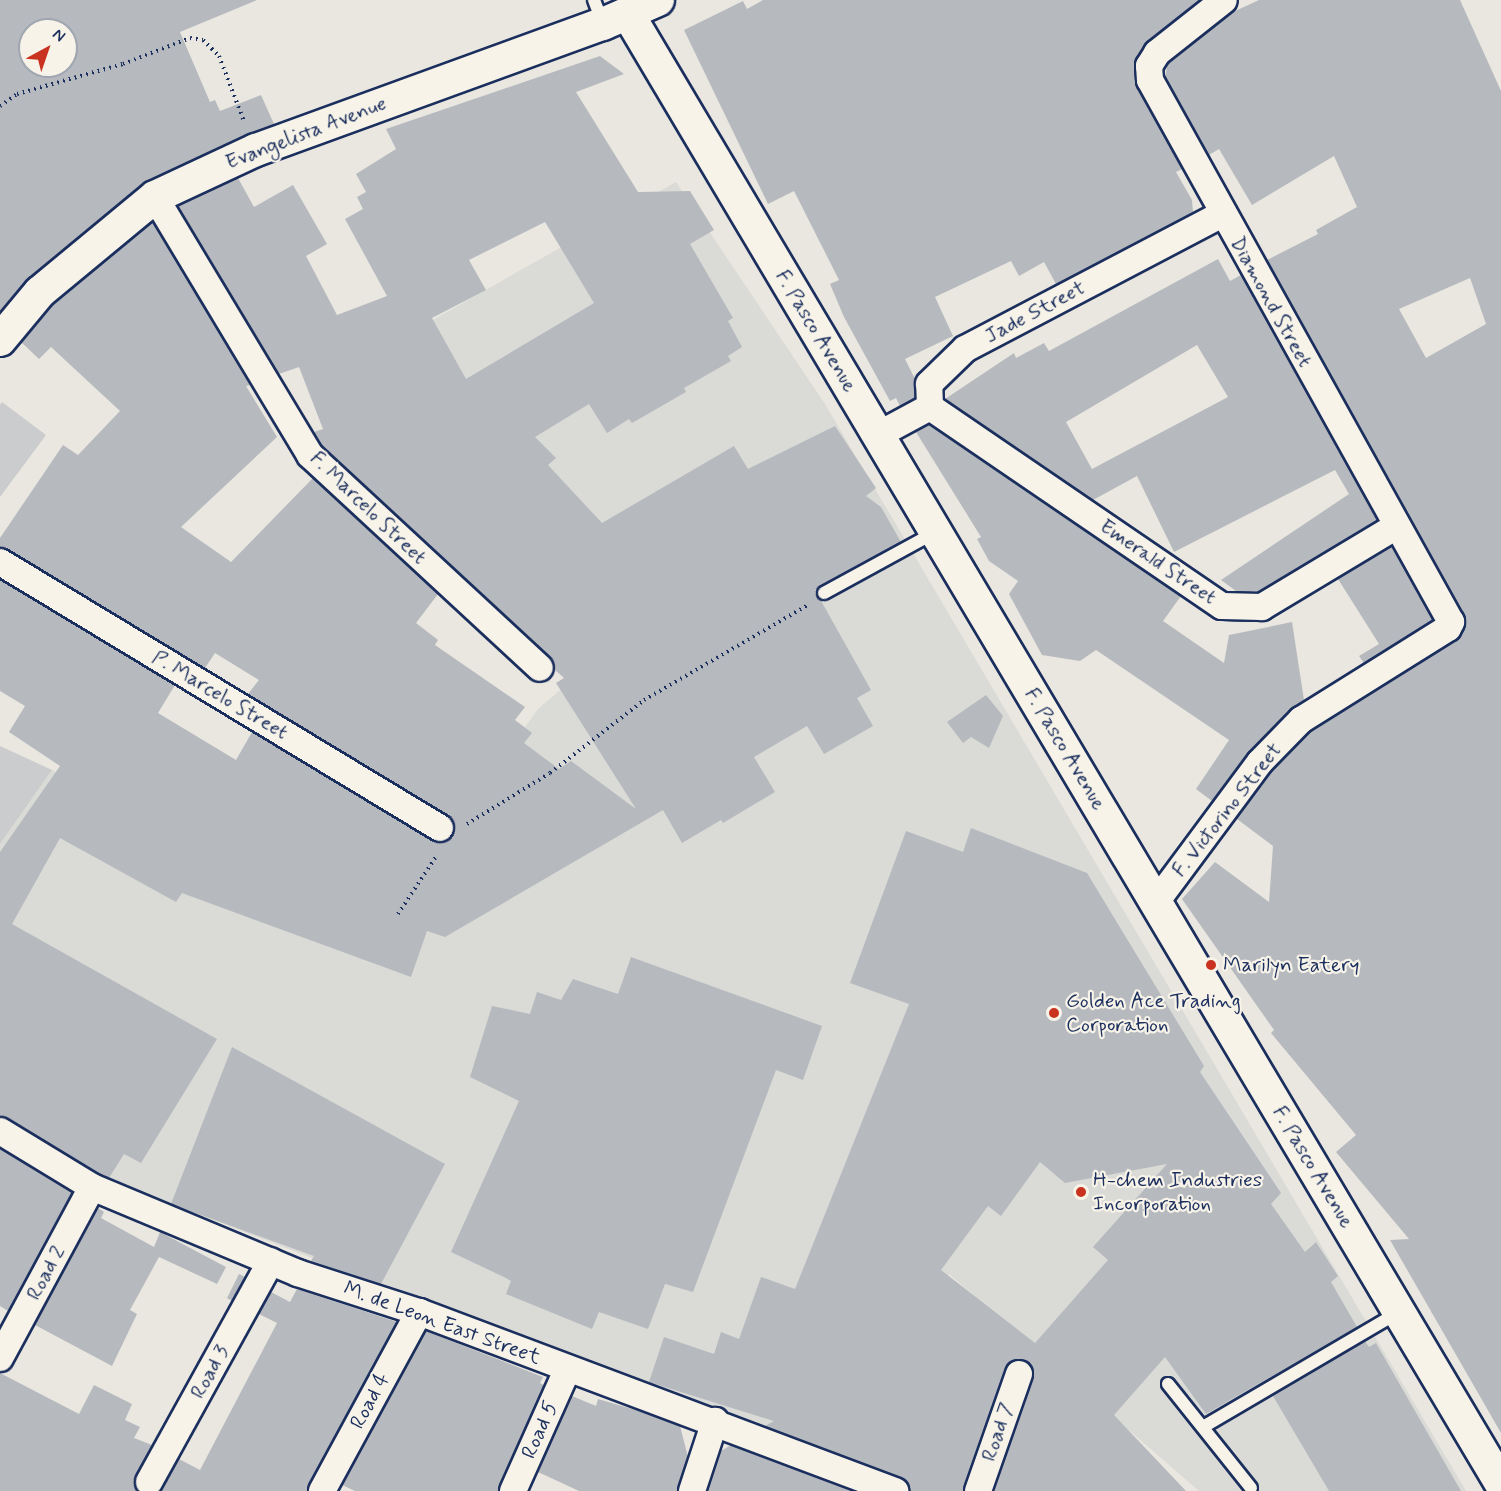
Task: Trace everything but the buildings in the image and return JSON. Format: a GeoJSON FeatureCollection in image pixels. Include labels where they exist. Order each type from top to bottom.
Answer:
{"type":"FeatureCollection","features":[{"type":"Feature","properties":{"kind":"street","name":"Evangelista Avenue"},"geometry":{"type":"LineString","coordinates":[[0,340],[40,292],[155,196],[256,150],[608,13],[658,0]]}},
{"type":"Feature","properties":{"kind":"street","name":"Diamond Street"},"geometry":{"type":"LineString","coordinates":[[1224,0],[1157,52],[1149,66],[1150,80],[1222,214],[1451,622]]}},
{"type":"Feature","properties":{"kind":"street","name":"F. Pasco Avenue"},"geometry":{"type":"LineString","coordinates":[[608,13],[878,435],[1501,1484]]}},
{"type":"Feature","properties":{"kind":"street","name":"F. Marcelo Street"},"geometry":{"type":"LineString","coordinates":[[155,196],[310,455],[540,668]]}},
{"type":"Feature","properties":{"kind":"street","name":"Jade Street"},"geometry":{"type":"LineString","coordinates":[[930,407],[929,384],[965,348],[1222,214]]}},
{"type":"Feature","properties":{"kind":"street"},"geometry":{"type":"LineString","coordinates":[[878,435],[930,407]]}},
{"type":"Feature","properties":{"kind":"street","name":"Emerald Street"},"geometry":{"type":"LineString","coordinates":[[930,407],[1222,606],[1262,607],[1397,526]]}},
{"type":"Feature","properties":{"kind":"street","name":"P. Marcelo Street"},"geometry":{"type":"LineString","coordinates":[[0,562],[447,835]]}},
{"type":"Feature","properties":{"kind":"street","name":"F. Victorino Street"},"geometry":{"type":"LineString","coordinates":[[1156,902],[1260,762],[1301,720],[1448,628],[1451,622]]}},
{"type":"Feature","properties":{"kind":"street","name":"M. de Leon East Street"},"geometry":{"type":"LineString","coordinates":[[0,1131],[92,1187],[271,1261],[419,1312],[567,1370],[715,1421],[891,1490]]}},
{"type":"Feature","properties":{"kind":"street","name":"Road 2"},"geometry":{"type":"LineString","coordinates":[[0,1358],[92,1187]]}},
{"type":"Feature","properties":{"kind":"street","name":"Road 3"},"geometry":{"type":"LineString","coordinates":[[149,1482],[271,1261]]}},
{"type":"Feature","properties":{"kind":"street","name":"Road 4"},"geometry":{"type":"LineString","coordinates":[[322,1491],[419,1312]]}},
{"type":"Feature","properties":{"kind":"street","name":"Road 5"},"geometry":{"type":"LineString","coordinates":[[513,1491],[567,1370]]}},
{"type":"Feature","properties":{"kind":"street","name":"Road 7"},"geometry":{"type":"LineString","coordinates":[[978,1491],[1019,1374]]}},
{"type":"Feature","properties":{"kind":"street"},"geometry":{"type":"LineString","coordinates":[[692,1491],[715,1421]]}},
{"type":"Feature","properties":{"kind":"lane"},"geometry":{"type":"LineString","coordinates":[[824,593],[936,532]]}},
{"type":"Feature","properties":{"kind":"lane"},"geometry":{"type":"LineString","coordinates":[[1203,1427],[1399,1312]]}},
{"type":"Feature","properties":{"kind":"lane"},"geometry":{"type":"LineString","coordinates":[[1168,1384],[1251,1488]]}},
{"type":"Feature","properties":{"kind":"path"},"geometry":{"type":"LineString","coordinates":[[0,106],[17,94],[123,63],[190,38],[203,40],[219,56],[256,150]]}},
{"type":"Feature","properties":{"kind":"path"},"geometry":{"type":"LineString","coordinates":[[398,914],[447,835],[550,773],[644,700],[824,593]]}},
{"type":"Feature","properties":{"kind":"shaded area"},"geometry":{"type":"Polygon","coordinates":[[[676,182],[825,404],[1466,1491],[1199,1491],[949,1274],[873,1473],[114,1182],[0,1109],[0,844],[52,770],[206,853],[386,922],[538,709],[622,637],[424,325],[676,182]]]}},
{"type":"Feature","properties":{"kind":"shaded area"},"geometry":{"type":"Polygon","coordinates":[[[2,402],[46,435],[0,497],[0,405],[2,402]]]}},
{"type":"Feature","properties":{"kind":"shaded area"},"geometry":{"type":"Polygon","coordinates":[[[0,746],[52,770],[0,844],[0,746]]]}},
{"type":"Feature","properties":{"kind":"place","name":"Marilyn Eatery"},"geometry":{"type":"Point","coordinates":[1211,965]}},
{"type":"Feature","properties":{"kind":"place","name":"Golden Ace Trading Corporation"},"geometry":{"type":"Point","coordinates":[1054,1013]}},
{"type":"Feature","properties":{"kind":"place","name":"H-chem Industries Incorporation"},"geometry":{"type":"Point","coordinates":[1081,1192]}}]}
